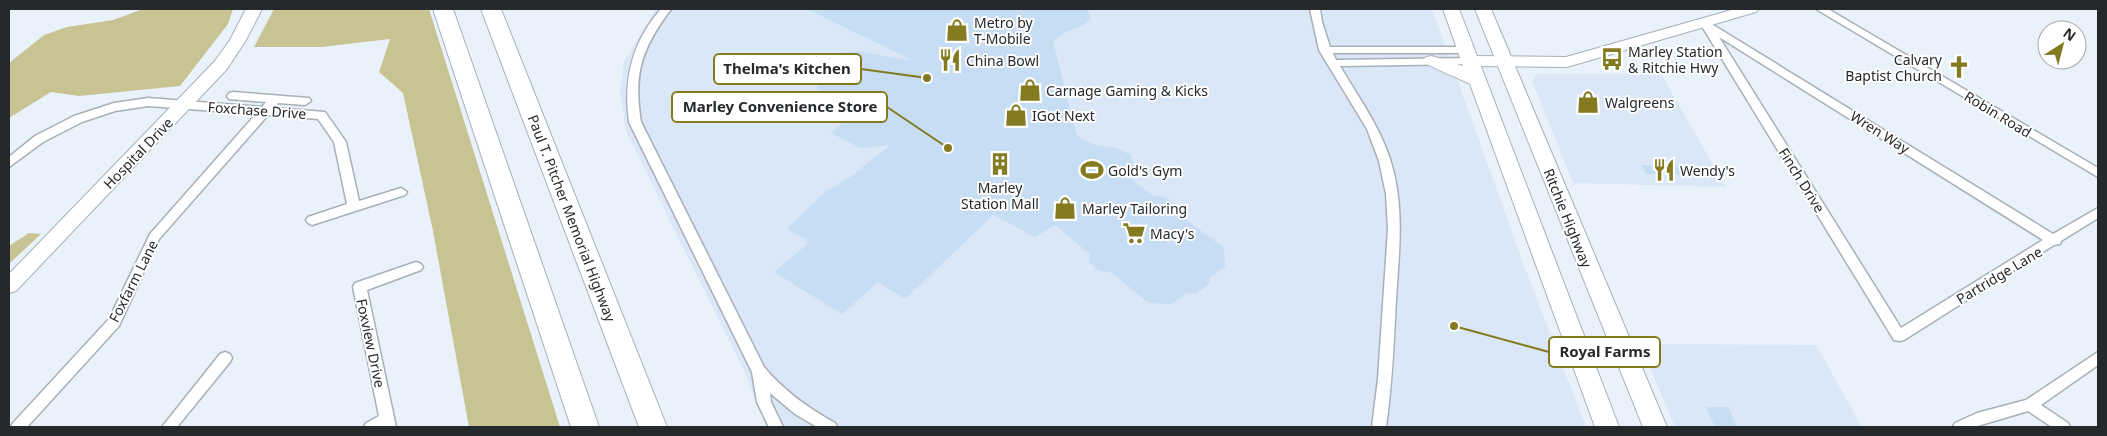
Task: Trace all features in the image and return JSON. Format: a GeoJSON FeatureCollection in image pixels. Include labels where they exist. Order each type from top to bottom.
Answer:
{"type":"FeatureCollection","features":[{"type":"Feature","properties":{"kind":"highway"},"geometry":{"type":"LineString","coordinates":[[443,9],[585,427]]}},
{"type":"Feature","properties":{"kind":"highway","name":"Paul T. Pitcher Memorial Highway"},"geometry":{"type":"LineString","coordinates":[[491,9],[653,427]]}},
{"type":"Feature","properties":{"kind":"main road"},"geometry":{"type":"LineString","coordinates":[[1451,9],[1606,427]]}},
{"type":"Feature","properties":{"kind":"main road","name":"Ritchie Highway"},"geometry":{"type":"LineString","coordinates":[[1483,9],[1655,427]]}},
{"type":"Feature","properties":{"kind":"main road"},"geometry":{"type":"LineString","coordinates":[[1432,62],[1458,70],[1472,64]]}},
{"type":"Feature","properties":{"kind":"street","name":"Hospital Drive"},"geometry":{"type":"LineString","coordinates":[[9,286],[221,65],[238,40],[254,9]]}},
{"type":"Feature","properties":{"kind":"street"},"geometry":{"type":"LineString","coordinates":[[666,9],[650,30],[635,62],[631,95],[635,122],[758,371],[764,402],[776,427]]}},
{"type":"Feature","properties":{"kind":"street"},"geometry":{"type":"LineString","coordinates":[[1315,9],[1318,32],[1324,50],[1370,126],[1384,155],[1392,183],[1395,206],[1386,379],[1379,427]]}},
{"type":"Feature","properties":{"kind":"street"},"geometry":{"type":"LineString","coordinates":[[1324,50],[1472,64],[1502,56],[1567,62],[1752,9]]}},
{"type":"Feature","properties":{"kind":"street","name":"Robin Road"},"geometry":{"type":"LineString","coordinates":[[1821,9],[2098,173]]}},
{"type":"Feature","properties":{"kind":"street","name":"Wren Way"},"geometry":{"type":"LineString","coordinates":[[1705,24],[2055,241]]}},
{"type":"Feature","properties":{"kind":"street","name":"Finch Drive"},"geometry":{"type":"LineString","coordinates":[[1705,24],[1899,336]]}},
{"type":"Feature","properties":{"kind":"street"},"geometry":{"type":"LineString","coordinates":[[1331,63],[1432,62]]}},
{"type":"Feature","properties":{"kind":"street"},"geometry":{"type":"LineString","coordinates":[[233,96],[305,101]]}},
{"type":"Feature","properties":{"kind":"street","name":"Foxfarm Lane"},"geometry":{"type":"LineString","coordinates":[[18,427],[114,322],[154,237],[276,99]]}},
{"type":"Feature","properties":{"kind":"street","name":"Foxchase Drive"},"geometry":{"type":"LineString","coordinates":[[9,163],[39,139],[78,119],[114,107],[148,102],[321,115],[340,142],[354,206]]}},
{"type":"Feature","properties":{"kind":"street"},"geometry":{"type":"LineString","coordinates":[[312,220],[401,192]]}},
{"type":"Feature","properties":{"kind":"street","name":"Partridge Lane"},"geometry":{"type":"LineString","coordinates":[[1899,336],[2055,241],[2098,212]]}},
{"type":"Feature","properties":{"kind":"street","name":"Foxview Drive"},"geometry":{"type":"LineString","coordinates":[[388,423],[360,287],[416,267]]}},
{"type":"Feature","properties":{"kind":"street"},"geometry":{"type":"LineString","coordinates":[[169,427],[225,358]]}},
{"type":"Feature","properties":{"kind":"street"},"geometry":{"type":"LineString","coordinates":[[1960,427],[1977,419],[2030,405],[2098,358]]}},
{"type":"Feature","properties":{"kind":"street"},"geometry":{"type":"LineString","coordinates":[[758,371],[786,401],[802,413],[830,427]]}},
{"type":"Feature","properties":{"kind":"street"},"geometry":{"type":"LineString","coordinates":[[2030,405],[2063,427]]}},
{"type":"Feature","properties":{"kind":"street"},"geometry":{"type":"LineString","coordinates":[[371,427],[388,423]]}},
{"type":"Feature","properties":{"kind":"shaded area"},"geometry":{"type":"Polygon","coordinates":[[[143,9],[233,9],[228,24],[180,86],[79,96],[51,92],[9,118],[9,63],[44,35],[67,27],[113,20],[143,9]]]}},
{"type":"Feature","properties":{"kind":"shaded area"},"geometry":{"type":"Polygon","coordinates":[[[274,9],[429,9],[560,427],[469,427],[433,231],[403,93],[379,72],[390,39],[321,47],[254,47],[274,9]]]}},
{"type":"Feature","properties":{"kind":"shaded area"},"geometry":{"type":"Polygon","coordinates":[[[656,9],[1432,9],[1522,260],[1586,427],[766,427],[745,373],[626,131],[620,92],[624,62],[656,9]]]}},
{"type":"Feature","properties":{"kind":"shaded area"},"geometry":{"type":"Polygon","coordinates":[[[1537,74],[1661,74],[1726,187],[1573,183],[1532,81],[1537,74]]]}},
{"type":"Feature","properties":{"kind":"shaded area"},"geometry":{"type":"Polygon","coordinates":[[[29,233],[41,234],[9,264],[9,246],[29,233]]]}},
{"type":"Feature","properties":{"kind":"shaded area"},"geometry":{"type":"Polygon","coordinates":[[[1640,344],[1816,345],[1862,427],[1675,427],[1640,344]]]}},
{"type":"Feature","properties":{"kind":"building","name":"Marley Station Mall"},"geometry":{"type":"Polygon","coordinates":[[[807,9],[1088,9],[1091,18],[1082,26],[1065,32],[1053,42],[1077,136],[1095,145],[1116,148],[1131,155],[1136,174],[1130,178],[1154,196],[1165,197],[1175,205],[1176,212],[1224,248],[1225,267],[1210,277],[1209,284],[1196,294],[1186,293],[1171,304],[1149,303],[1111,272],[1099,271],[1089,262],[1090,254],[1055,225],[1035,237],[993,215],[905,299],[878,282],[842,314],[774,272],[810,242],[787,229],[824,193],[850,177],[890,145],[860,148],[831,133],[842,124],[823,114],[823,92],[816,88],[822,82],[822,61],[832,54],[856,51],[914,61],[807,9]]]}},
{"type":"Feature","properties":{"kind":"building","name":"Wendy's"},"geometry":{"type":"Polygon","coordinates":[[[1642,165],[1680,165],[1686,175],[1646,174],[1642,165]]]}},
{"type":"Feature","properties":{"kind":"building"},"geometry":{"type":"Polygon","coordinates":[[[1706,407],[1728,407],[1737,427],[1715,427],[1706,407]]]}},
{"type":"Feature","properties":{"kind":"place","name":"Metro by T-Mobile"},"geometry":{"type":"Point","coordinates":[957,30]}},
{"type":"Feature","properties":{"kind":"place","name":"Marley Station & Ritchie Hwy"},"geometry":{"type":"Point","coordinates":[1612,59]}},
{"type":"Feature","properties":{"kind":"place","name":"China Bowl"},"geometry":{"type":"Point","coordinates":[950,60]}},
{"type":"Feature","properties":{"kind":"place","name":"Calvary Baptist Church"},"geometry":{"type":"Point","coordinates":[1959,67]}},
{"type":"Feature","properties":{"kind":"place","name":"Thelma's Kitchen"},"geometry":{"type":"Point","coordinates":[927,78]}},
{"type":"Feature","properties":{"kind":"place","name":"Carnage Gaming & Kicks"},"geometry":{"type":"Point","coordinates":[1030,90]}},
{"type":"Feature","properties":{"kind":"place","name":"Walgreens"},"geometry":{"type":"Point","coordinates":[1588,102]}},
{"type":"Feature","properties":{"kind":"place","name":"IGot Next"},"geometry":{"type":"Point","coordinates":[1016,115]}},
{"type":"Feature","properties":{"kind":"place","name":"Marley Convenience Store"},"geometry":{"type":"Point","coordinates":[948,148]}},
{"type":"Feature","properties":{"kind":"place","name":"Marley Station Mall"},"geometry":{"type":"Point","coordinates":[1000,164]}},
{"type":"Feature","properties":{"kind":"place","name":"Gold's Gym"},"geometry":{"type":"Point","coordinates":[1092,170]}},
{"type":"Feature","properties":{"kind":"place","name":"Wendy's"},"geometry":{"type":"Point","coordinates":[1664,170]}},
{"type":"Feature","properties":{"kind":"place","name":"Marley Tailoring"},"geometry":{"type":"Point","coordinates":[1065,208]}},
{"type":"Feature","properties":{"kind":"place","name":"Macy's"},"geometry":{"type":"Point","coordinates":[1134,233]}},
{"type":"Feature","properties":{"kind":"place","name":"Royal Farms"},"geometry":{"type":"Point","coordinates":[1454,326]}}]}
